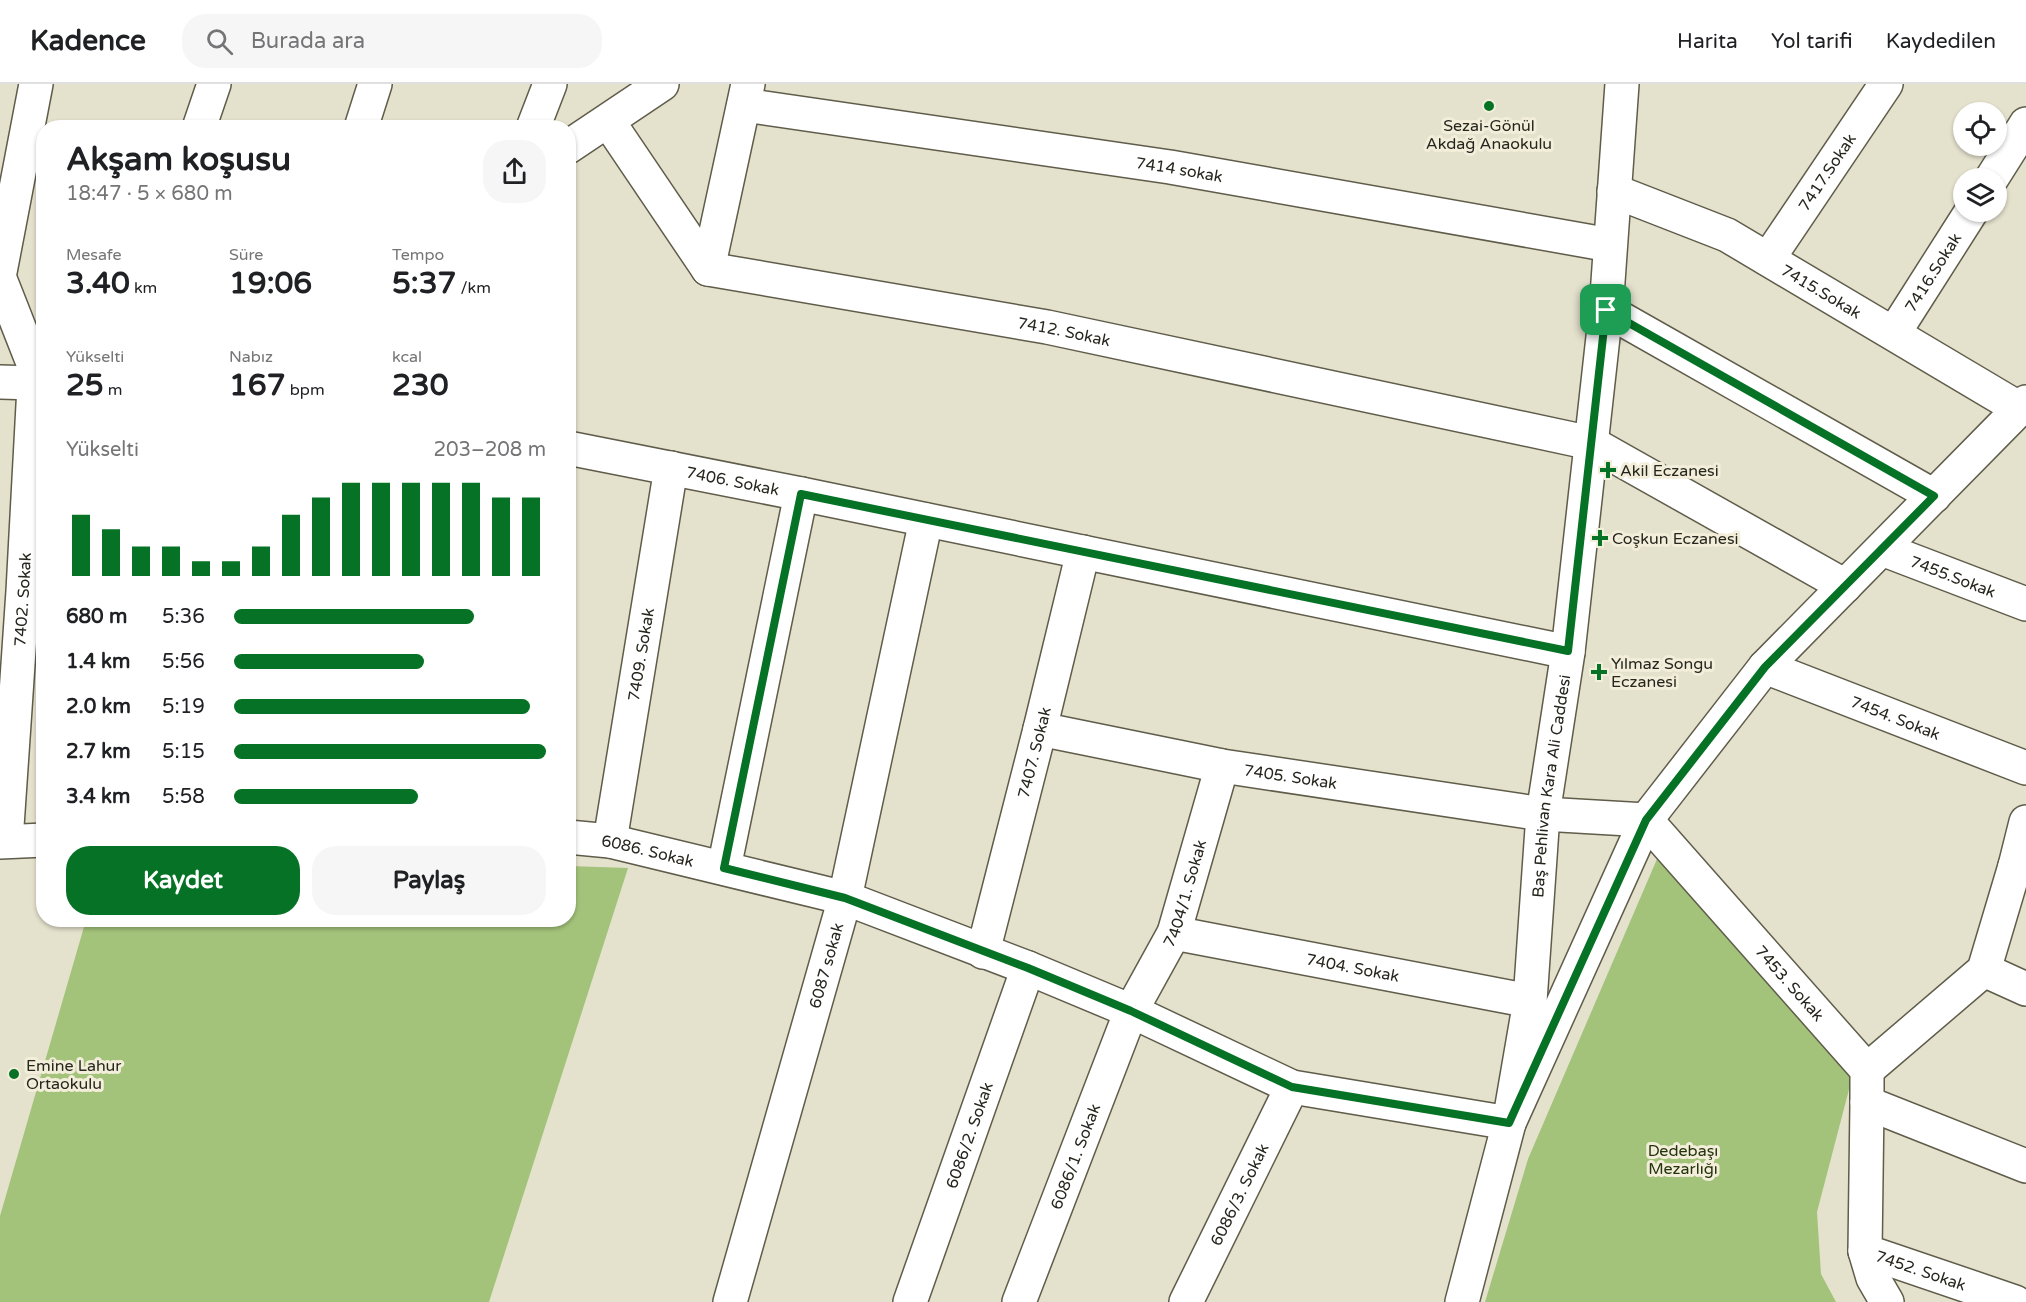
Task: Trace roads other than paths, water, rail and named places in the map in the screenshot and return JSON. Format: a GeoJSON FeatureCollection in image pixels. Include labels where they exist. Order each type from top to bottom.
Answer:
{"type":"FeatureCollection","features":[{"type":"Feature","properties":{"kind":"street"},"geometry":{"type":"LineString","coordinates":[[0,272],[6,214],[36,84]]}},
{"type":"Feature","properties":{"kind":"street"},"geometry":{"type":"LineString","coordinates":[[202,120],[214,84]]}},
{"type":"Feature","properties":{"kind":"street"},"geometry":{"type":"LineString","coordinates":[[364,120],[375,84]]}},
{"type":"Feature","properties":{"kind":"street"},"geometry":{"type":"LineString","coordinates":[[536,120],[550,84]]}},
{"type":"Feature","properties":{"kind":"street"},"geometry":{"type":"LineString","coordinates":[[576,142],[662,84]]}},
{"type":"Feature","properties":{"kind":"street","name":"Baş Pehlivan Kara Ali Caddesi"},"geometry":{"type":"LineString","coordinates":[[1462,1302],[1509,1123],[1530,1001],[1543,814],[1568,651],[1606,310],[1622,84]]}},
{"type":"Feature","properties":{"kind":"street","name":"7417.Sokak"},"geometry":{"type":"LineString","coordinates":[[1768,259],[1886,84]]}},
{"type":"Feature","properties":{"kind":"street"},"geometry":{"type":"LineString","coordinates":[[708,269],[746,94]]}},
{"type":"Feature","properties":{"kind":"street","name":"7414 sokak"},"geometry":{"type":"LineString","coordinates":[[746,94],[1610,245]]}},
{"type":"Feature","properties":{"kind":"street"},"geometry":{"type":"LineString","coordinates":[[608,121],[708,269]]}},
{"type":"Feature","properties":{"kind":"street"},"geometry":{"type":"LineString","coordinates":[[1998,168],[2026,124]]}},
{"type":"Feature","properties":{"kind":"street","name":"7415.Sokak"},"geometry":{"type":"LineString","coordinates":[[1614,190],[1727,235],[1894,333],[2023,405]]}},
{"type":"Feature","properties":{"kind":"street","name":"7416.Sokak"},"geometry":{"type":"LineString","coordinates":[[1894,333],[1965,222]]}},
{"type":"Feature","properties":{"kind":"street","name":"7412. Sokak"},"geometry":{"type":"LineString","coordinates":[[708,269],[1047,327],[1591,443],[1845,586]]}},
{"type":"Feature","properties":{"kind":"street"},"geometry":{"type":"LineString","coordinates":[[0,279],[36,367]]}},
{"type":"Feature","properties":{"kind":"street"},"geometry":{"type":"LineString","coordinates":[[1606,310],[1934,496]]}},
{"type":"Feature","properties":{"kind":"street"},"geometry":{"type":"LineString","coordinates":[[0,382],[36,373]]}},
{"type":"Feature","properties":{"kind":"street","name":"7402. Sokak"},"geometry":{"type":"LineString","coordinates":[[3,842],[12,591],[36,389]]}},
{"type":"Feature","properties":{"kind":"street"},"geometry":{"type":"LineString","coordinates":[[1509,1123],[1646,820],[1765,667],[2023,405]]}},
{"type":"Feature","properties":{"kind":"street","name":"7406. Sokak"},"geometry":{"type":"LineString","coordinates":[[576,450],[1568,651]]}},
{"type":"Feature","properties":{"kind":"street","name":"7409. Sokak"},"geometry":{"type":"LineString","coordinates":[[610,841],[671,468]]}},
{"type":"Feature","properties":{"kind":"street"},"geometry":{"type":"LineString","coordinates":[[724,868],[801,494]]}},
{"type":"Feature","properties":{"kind":"street","name":"6087 sokak"},"geometry":{"type":"LineString","coordinates":[[730,1302],[845,898],[926,520]]}},
{"type":"Feature","properties":{"kind":"street","name":"7455.Sokak"},"geometry":{"type":"LineString","coordinates":[[1882,549],[2026,604]]}},
{"type":"Feature","properties":{"kind":"street","name":"7407. Sokak"},"geometry":{"type":"LineString","coordinates":[[982,952],[1083,552]]}},
{"type":"Feature","properties":{"kind":"street","name":"7454. Sokak"},"geometry":{"type":"LineString","coordinates":[[1765,667],[2026,768]]}},
{"type":"Feature","properties":{"kind":"street","name":"7405. Sokak"},"geometry":{"type":"LineString","coordinates":[[1040,729],[1222,766],[1543,814]]}},
{"type":"Feature","properties":{"kind":"street","name":"7404/1. Sokak"},"geometry":{"type":"LineString","coordinates":[[1131,1011],[1174,933],[1222,766]]}},
{"type":"Feature","properties":{"kind":"street"},"geometry":{"type":"LineString","coordinates":[[1543,814],[1646,820]]}},
{"type":"Feature","properties":{"kind":"street","name":"7453. Sokak"},"geometry":{"type":"LineString","coordinates":[[1646,820],[1867,1070]]}},
{"type":"Feature","properties":{"kind":"street"},"geometry":{"type":"LineString","coordinates":[[2026,822],[2020,868],[1984,970],[1867,1070],[1867,1103],[2026,1166]]}},
{"type":"Feature","properties":{"kind":"street","name":"6086. Sokak"},"geometry":{"type":"LineString","coordinates":[[576,838],[610,841],[845,898],[1028,968],[1131,1011],[1292,1087],[1509,1123]]}},
{"type":"Feature","properties":{"kind":"street"},"geometry":{"type":"LineString","coordinates":[[3,842],[36,840]]}},
{"type":"Feature","properties":{"kind":"street","name":"7404. Sokak"},"geometry":{"type":"LineString","coordinates":[[1174,933],[1530,1001]]}},
{"type":"Feature","properties":{"kind":"street","name":"6086/2. Sokak"},"geometry":{"type":"LineString","coordinates":[[910,1302],[1028,968]]}},
{"type":"Feature","properties":{"kind":"street"},"geometry":{"type":"LineString","coordinates":[[1984,970],[2026,989]]}},
{"type":"Feature","properties":{"kind":"street","name":"6086/1. Sokak"},"geometry":{"type":"LineString","coordinates":[[1019,1302],[1131,1011]]}},
{"type":"Feature","properties":{"kind":"street","name":"6086/3. Sokak"},"geometry":{"type":"LineString","coordinates":[[1186,1302],[1292,1087]]}},
{"type":"Feature","properties":{"kind":"street","name":"7452. Sokak"},"geometry":{"type":"LineString","coordinates":[[1867,1103],[1865,1251],[2015,1302]]}},
{"type":"Feature","properties":{"kind":"street"},"geometry":{"type":"LineString","coordinates":[[1865,1251],[1873,1278],[1887,1302]]}},
{"type":"Feature","properties":{"kind":"place","name":"Sezai-Gönül Akdağ Anaokulu"},"geometry":{"type":"Point","coordinates":[1489,106]}},
{"type":"Feature","properties":{"kind":"place","name":"Akil Eczanesi"},"geometry":{"type":"Point","coordinates":[1608,470]}},
{"type":"Feature","properties":{"kind":"place","name":"Coşkun Eczanesi"},"geometry":{"type":"Point","coordinates":[1600,538]}},
{"type":"Feature","properties":{"kind":"place","name":"Yılmaz Songu Eczanesi"},"geometry":{"type":"Point","coordinates":[1599,672]}},
{"type":"Feature","properties":{"kind":"place","name":"Emine Lahur Ortaokulu"},"geometry":{"type":"Point","coordinates":[14,1074]}},
{"type":"Feature","properties":{"kind":"park label","name":"Dedebaşı Mezarlığı"},"geometry":{"type":"Point","coordinates":[1683,1159]}}]}
